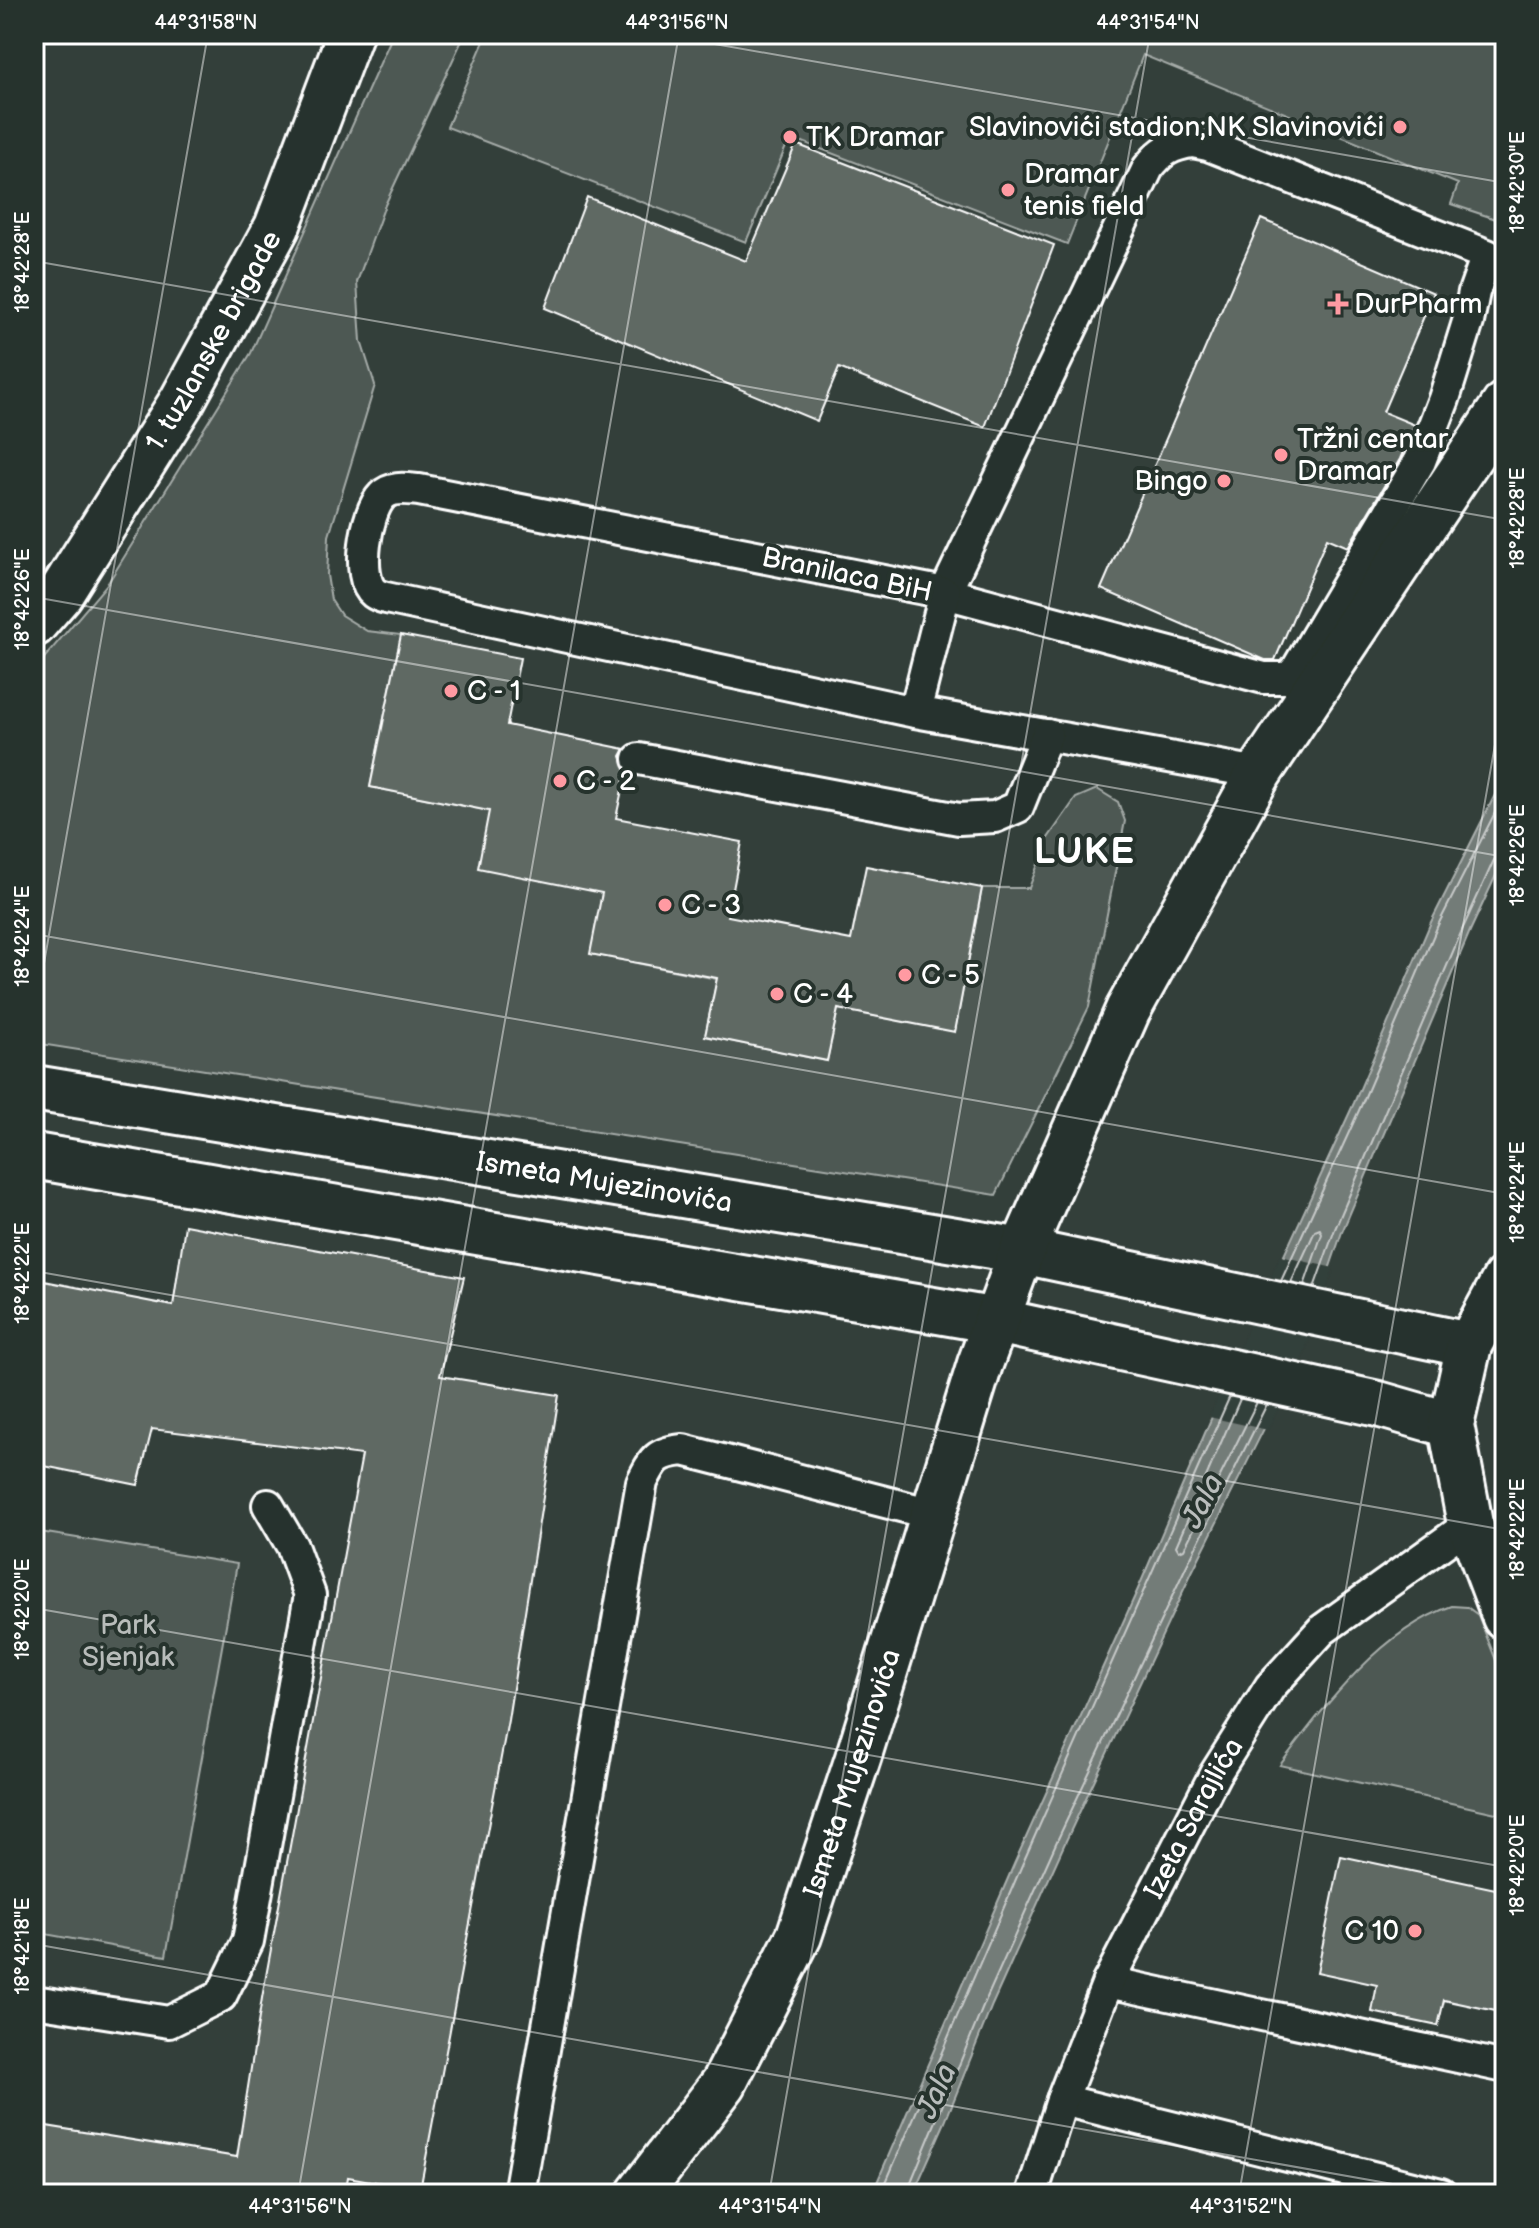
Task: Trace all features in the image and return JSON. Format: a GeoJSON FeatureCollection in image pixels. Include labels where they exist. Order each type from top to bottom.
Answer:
{"type":"FeatureCollection","features":[{"type":"Feature","properties":{"kind":"street","name":"1. tuzlanske brigade"},"geometry":{"type":"LineString","coordinates":[[34,624],[61,593],[182,401],[277,227],[350,34]]}},
{"type":"Feature","properties":{"kind":"street"},"geometry":{"type":"LineString","coordinates":[[1022,1251],[1128,1010],[1259,773],[1505,404]]}},
{"type":"Feature","properties":{"kind":"street","name":"Ismeta Mujezinovića"},"geometry":{"type":"LineString","coordinates":[[34,1088],[1022,1251],[1469,1345]]}},
{"type":"Feature","properties":{"kind":"street"},"geometry":{"type":"LineString","coordinates":[[34,1156],[997,1321],[1378,1404],[1451,1425]]}},
{"type":"Feature","properties":{"kind":"street","name":"Ismeta Mujezinovića"},"geometry":{"type":"LineString","coordinates":[[639,2194],[724,2083],[799,1936],[859,1755],[980,1364],[1022,1251]]}},
{"type":"Feature","properties":{"kind":"street"},"geometry":{"type":"LineString","coordinates":[[1505,1279],[1469,1345],[1451,1425],[1470,1524],[1505,1617]]}},
{"type":"Feature","properties":{"kind":"lane"},"geometry":{"type":"LineString","coordinates":[[1193,142],[1208,145],[1496,258],[1474,292],[1444,399],[1420,461],[1314,642],[1289,678],[1264,678],[945,593],[1148,168],[1165,149],[1193,142]]}},
{"type":"Feature","properties":{"kind":"lane","name":"Branilaca BiH"},"geometry":{"type":"LineString","coordinates":[[393,490],[419,490],[945,593],[915,712],[386,598],[374,593],[365,580],[364,548],[370,522],[381,496],[393,490]]}},
{"type":"Feature","properties":{"kind":"lane"},"geometry":{"type":"LineString","coordinates":[[915,712],[1259,773]]}},
{"type":"Feature","properties":{"kind":"lane"},"geometry":{"type":"LineString","coordinates":[[639,759],[959,819],[995,817],[1018,807],[1047,735]]}},
{"type":"Feature","properties":{"kind":"lane"},"geometry":{"type":"LineString","coordinates":[[519,2194],[642,1482],[652,1463],[664,1452],[683,1450],[932,1514]]}},
{"type":"Feature","properties":{"kind":"lane"},"geometry":{"type":"LineString","coordinates":[[34,2001],[169,2022],[221,1996],[248,1941],[310,1595],[292,1546],[268,1505]]}},
{"type":"Feature","properties":{"kind":"lane","name":"Izeta Sarajlića"},"geometry":{"type":"LineString","coordinates":[[1032,2194],[1062,2100],[1108,1982],[1215,1774],[1270,1687],[1322,1630],[1470,1524]]}},
{"type":"Feature","properties":{"kind":"lane"},"geometry":{"type":"LineString","coordinates":[[1108,1982],[1505,2067]]}},
{"type":"Feature","properties":{"kind":"lane"},"geometry":{"type":"LineString","coordinates":[[1062,2100],[1441,2194]]}},
{"type":"Feature","properties":{"kind":"green space"},"geometry":{"type":"Polygon","coordinates":[[[393,34],[465,34],[385,205],[357,282],[361,341],[375,385],[329,536],[327,575],[331,600],[341,615],[367,631],[401,635],[370,787],[489,811],[602,893],[591,954],[717,979],[705,1036],[827,1061],[838,1009],[955,1031],[982,888],[1029,888],[1048,838],[1076,798],[1097,789],[1118,802],[1125,821],[1089,1007],[996,1195],[34,1043],[34,670],[108,583],[251,353],[393,34]]]}},
{"type":"Feature","properties":{"kind":"green space","name":"Dramar tenis field"},"geometry":{"type":"Polygon","coordinates":[[[487,34],[1505,34],[1505,222],[1451,204],[1458,184],[1143,55],[1067,244],[790,137],[746,242],[447,127],[487,34]]]}},
{"type":"Feature","properties":{"kind":"green space","name":"Park Sjenjak"},"geometry":{"type":"Polygon","coordinates":[[[34,1531],[237,1564],[166,1956],[34,1932],[34,1531]]]}},
{"type":"Feature","properties":{"kind":"green space"},"geometry":{"type":"Polygon","coordinates":[[[1452,1606],[1467,1607],[1478,1615],[1505,1683],[1505,1815],[1280,1765],[1315,1719],[1378,1652],[1426,1617],[1452,1606]]]}},
{"type":"Feature","properties":{"kind":"water","name":"Jala"},"geometry":{"type":"Polygon","coordinates":[[[1505,775],[1505,856],[1342,1232],[1296,1365],[1192,1572],[1064,1845],[992,2005],[913,2194],[872,2194],[1015,1862],[1138,1589],[1242,1347],[1354,1103],[1431,922],[1505,775]]]}},
{"type":"Feature","properties":{"kind":"pier"},"geometry":{"type":"Polygon","coordinates":[[[1280,1256],[1334,1268],[1300,1366],[1268,1430],[1209,1417],[1280,1256]]]}},
{"type":"Feature","properties":{"kind":"building"},"geometry":{"type":"Polygon","coordinates":[[[796,144],[1054,245],[985,427],[839,368],[817,421],[545,308],[587,197],[746,261],[796,144]]]}},
{"type":"Feature","properties":{"kind":"building","name":"Tržni centar Dramar"},"geometry":{"type":"Polygon","coordinates":[[[1261,219],[1434,293],[1383,412],[1415,425],[1400,459],[1348,547],[1327,538],[1275,660],[1265,660],[1101,589],[1261,219]]]}},
{"type":"Feature","properties":{"kind":"building"},"geometry":{"type":"Polygon","coordinates":[[[401,635],[520,658],[507,725],[625,749],[621,756],[626,771],[616,818],[742,842],[728,916],[851,940],[866,866],[982,888],[955,1032],[838,1009],[827,1061],[705,1036],[717,978],[590,954],[602,893],[478,868],[489,811],[370,787],[401,635]]]}},
{"type":"Feature","properties":{"kind":"building"},"geometry":{"type":"Polygon","coordinates":[[[185,1225],[464,1277],[440,1376],[559,1395],[508,1720],[420,2190],[348,2177],[345,2194],[34,2194],[34,2124],[237,2157],[262,1998],[362,1455],[152,1429],[138,1485],[34,1464],[34,1279],[173,1306],[185,1225]]]}},
{"type":"Feature","properties":{"kind":"building","name":"C 10"},"geometry":{"type":"Polygon","coordinates":[[[1341,1856],[1505,1891],[1505,2013],[1444,2000],[1438,2026],[1372,2012],[1377,1985],[1317,1972],[1341,1856]]]}},
{"type":"Feature","properties":{"kind":"place","name":"Slavinovići stadion;NK Slavinovići"},"geometry":{"type":"Point","coordinates":[1400,127]}},
{"type":"Feature","properties":{"kind":"place","name":"TK Dramar"},"geometry":{"type":"Point","coordinates":[790,137]}},
{"type":"Feature","properties":{"kind":"place","name":"Dramar tenis field"},"geometry":{"type":"Point","coordinates":[1008,190]}},
{"type":"Feature","properties":{"kind":"place","name":"DurPharm"},"geometry":{"type":"Point","coordinates":[1338,304]}},
{"type":"Feature","properties":{"kind":"place","name":"Tržni centar Dramar"},"geometry":{"type":"Point","coordinates":[1281,455]}},
{"type":"Feature","properties":{"kind":"place","name":"Bingo"},"geometry":{"type":"Point","coordinates":[1224,481]}},
{"type":"Feature","properties":{"kind":"place","name":"C - 1"},"geometry":{"type":"Point","coordinates":[451,691]}},
{"type":"Feature","properties":{"kind":"place","name":"C - 2"},"geometry":{"type":"Point","coordinates":[560,781]}},
{"type":"Feature","properties":{"kind":"place","name":"C - 3"},"geometry":{"type":"Point","coordinates":[665,905]}},
{"type":"Feature","properties":{"kind":"place","name":"C - 5"},"geometry":{"type":"Point","coordinates":[905,975]}},
{"type":"Feature","properties":{"kind":"place","name":"C - 4"},"geometry":{"type":"Point","coordinates":[777,994]}},
{"type":"Feature","properties":{"kind":"place","name":"C 10"},"geometry":{"type":"Point","coordinates":[1415,1931]}},
{"type":"Feature","properties":{"kind":"district","name":"LUKE"},"geometry":{"type":"Point","coordinates":[1085,852]}}]}
